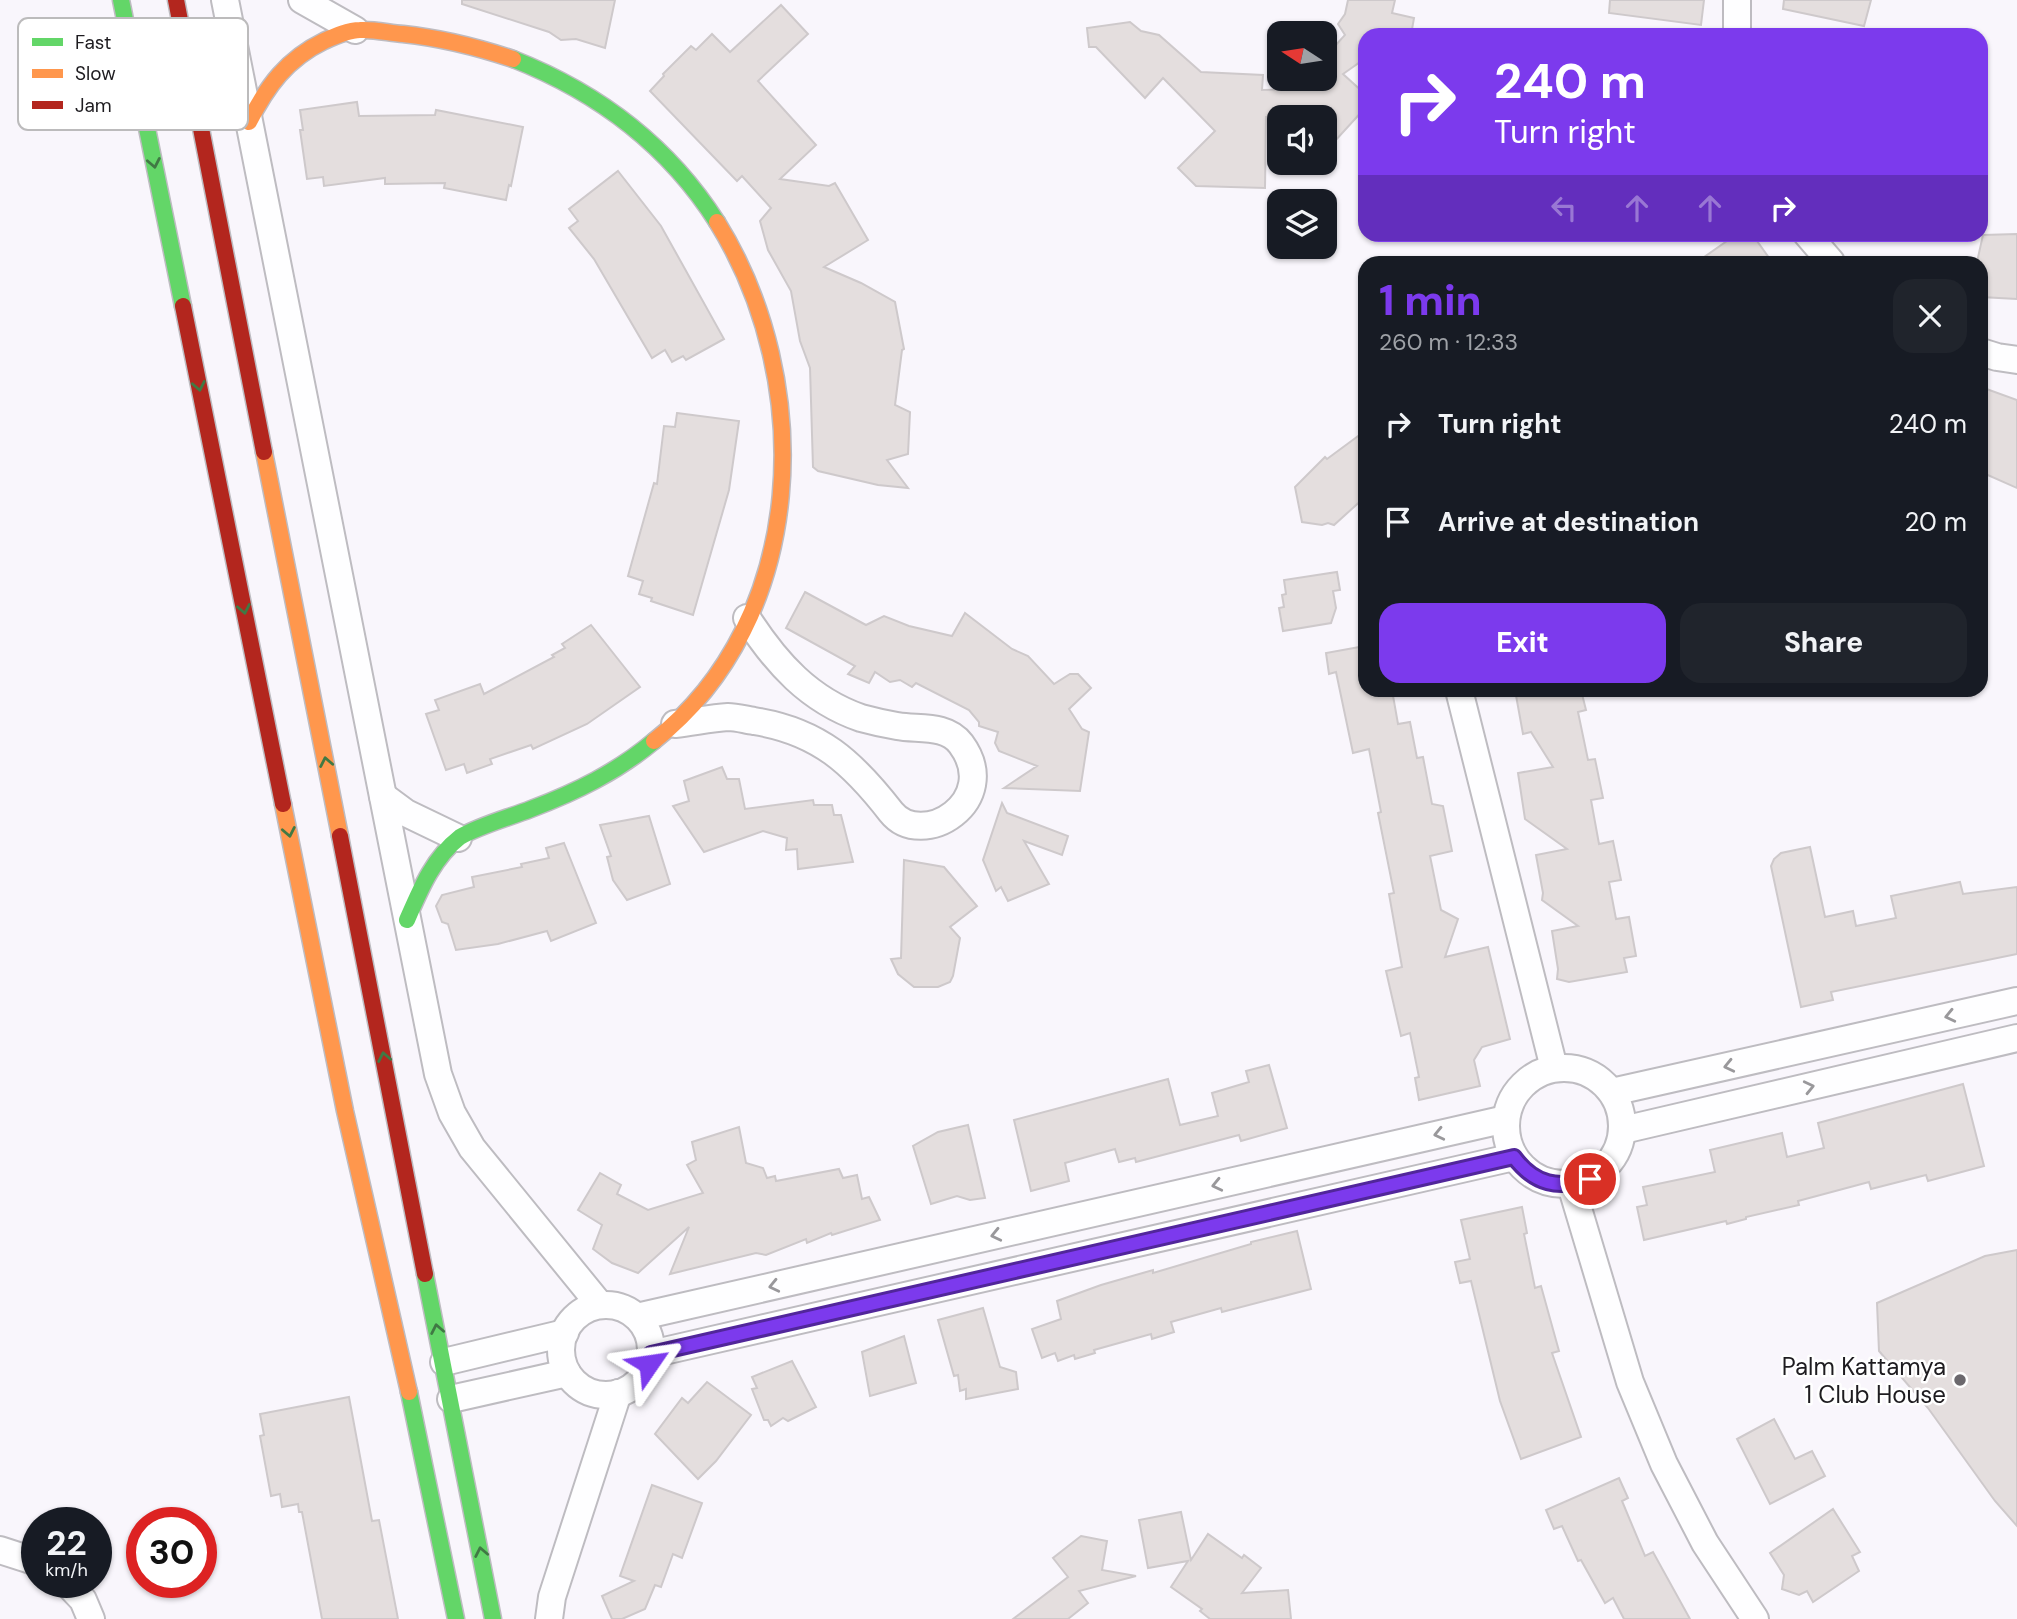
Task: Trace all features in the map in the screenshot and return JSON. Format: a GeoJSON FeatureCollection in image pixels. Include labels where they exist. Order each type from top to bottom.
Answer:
{"type":"FeatureCollection","features":[{"type":"Feature","properties":{"kind":"street"},"geometry":{"type":"LineString","coordinates":[[121,0],[125,18]]}},
{"type":"Feature","properties":{"kind":"street"},"geometry":{"type":"LineString","coordinates":[[176,0],[179,18]]}},
{"type":"Feature","properties":{"kind":"street"},"geometry":{"type":"LineString","coordinates":[[225,0],[229,18]]}},
{"type":"Feature","properties":{"kind":"street"},"geometry":{"type":"LineString","coordinates":[[302,0],[355,30]]}},
{"type":"Feature","properties":{"kind":"street"},"geometry":{"type":"LineString","coordinates":[[1737,0],[1737,28]]}},
{"type":"Feature","properties":{"kind":"street"},"geometry":{"type":"LineString","coordinates":[[249,122],[266,88],[290,62],[321,43],[355,30],[427,35],[474,46],[497,52],[564,80],[633,128],[676,170],[720,227],[752,291],[774,360],[783,432],[780,505],[765,575],[738,642],[695,704],[658,742],[614,771],[569,794],[458,838],[421,890],[407,920]]}},
{"type":"Feature","properties":{"kind":"street"},"geometry":{"type":"LineString","coordinates":[[248,117],[438,1074],[452,1113],[472,1148],[600,1305]]}},
{"type":"Feature","properties":{"kind":"street"},"geometry":{"type":"LineString","coordinates":[[148,130],[456,1619]]}},
{"type":"Feature","properties":{"kind":"street"},"geometry":{"type":"LineString","coordinates":[[201,130],[386,1103],[444,1362],[494,1619]]}},
{"type":"Feature","properties":{"kind":"street"},"geometry":{"type":"LineString","coordinates":[[1814,242],[1827,256]]}},
{"type":"Feature","properties":{"kind":"street"},"geometry":{"type":"LineString","coordinates":[[1988,354],[2017,360]]}},
{"type":"Feature","properties":{"kind":"street"},"geometry":{"type":"LineString","coordinates":[[675,723],[730,717],[781,725],[828,747],[867,781],[893,815],[909,824],[928,825],[946,820],[961,809],[970,793],[973,774],[969,756],[959,741],[943,730],[897,726],[860,717],[825,701],[794,679],[768,651],[747,618]]}},
{"type":"Feature","properties":{"kind":"street"},"geometry":{"type":"LineString","coordinates":[[1461,697],[1555,1068]]}},
{"type":"Feature","properties":{"kind":"street"},"geometry":{"type":"LineString","coordinates":[[383,796],[406,813],[458,838]]}},
{"type":"Feature","properties":{"kind":"street"},"geometry":{"type":"LineString","coordinates":[[1612,1092],[2017,1001]]}},
{"type":"Feature","properties":{"kind":"street"},"geometry":{"type":"LineString","coordinates":[[1623,1130],[2017,1038]]}},
{"type":"Feature","properties":{"kind":"street"},"geometry":{"type":"LineString","coordinates":[[1555,1068],[1581,1070],[1603,1082],[1612,1092],[1620,1110],[1623,1130],[1618,1149],[1607,1167],[1590,1179],[1571,1185],[1558,1185],[1533,1176],[1522,1168],[1507,1139],[1506,1119],[1511,1101],[1522,1086],[1537,1074],[1555,1068]]}},
{"type":"Feature","properties":{"kind":"street"},"geometry":{"type":"LineString","coordinates":[[637,1317],[1506,1119]]}},
{"type":"Feature","properties":{"kind":"street"},"geometry":{"type":"LineString","coordinates":[[651,1354],[1514,1157]]}},
{"type":"Feature","properties":{"kind":"street"},"geometry":{"type":"LineString","coordinates":[[1571,1185],[1630,1382],[1664,1464],[1705,1543],[1755,1619]]}},
{"type":"Feature","properties":{"kind":"street"},"geometry":{"type":"LineString","coordinates":[[600,1305],[620,1307],[637,1317],[648,1334],[651,1354],[649,1364],[637,1383],[618,1393],[598,1394],[580,1387],[567,1373],[561,1353],[570,1323],[579,1314],[600,1305]]}},
{"type":"Feature","properties":{"kind":"street"},"geometry":{"type":"LineString","coordinates":[[444,1362],[565,1333]]}},
{"type":"Feature","properties":{"kind":"street"},"geometry":{"type":"LineString","coordinates":[[496,1349],[503,1387]]}},
{"type":"Feature","properties":{"kind":"street"},"geometry":{"type":"LineString","coordinates":[[451,1399],[567,1373]]}},
{"type":"Feature","properties":{"kind":"street"},"geometry":{"type":"LineString","coordinates":[[549,1619],[556,1584],[618,1393]]}},
{"type":"Feature","properties":{"kind":"street"},"geometry":{"type":"LineString","coordinates":[[0,1550],[21,1557]]}},
{"type":"Feature","properties":{"kind":"street"},"geometry":{"type":"LineString","coordinates":[[81,1598],[91,1619]]}},
{"type":"Feature","properties":{"kind":"building"},"geometry":{"type":"Polygon","coordinates":[[[462,0],[615,0],[605,48],[576,39],[561,40],[549,32],[462,4],[462,0]]]}},
{"type":"Feature","properties":{"kind":"building"},"geometry":{"type":"Polygon","coordinates":[[[1348,0],[1395,0],[1392,13],[1414,18],[1412,28],[1358,28],[1358,64],[1343,74],[1358,88],[1358,116],[1337,139],[1337,105],[1267,105],[1265,188],[1196,186],[1178,168],[1215,131],[1163,78],[1145,98],[1096,47],[1089,47],[1087,28],[1130,22],[1141,31],[1159,35],[1201,72],[1263,75],[1262,90],[1337,91],[1337,44],[1345,35],[1338,24],[1345,14],[1348,0]]]}},
{"type":"Feature","properties":{"kind":"building"},"geometry":{"type":"Polygon","coordinates":[[[1610,0],[1704,0],[1701,25],[1609,13],[1610,0]]]}},
{"type":"Feature","properties":{"kind":"building"},"geometry":{"type":"Polygon","coordinates":[[[1784,0],[1871,0],[1864,26],[1783,9],[1784,0]]]}},
{"type":"Feature","properties":{"kind":"building"},"geometry":{"type":"Polygon","coordinates":[[[781,5],[808,34],[758,81],[816,145],[780,179],[829,186],[835,183],[868,240],[824,267],[895,302],[904,349],[895,405],[910,412],[908,454],[887,460],[908,488],[878,485],[818,471],[813,467],[810,368],[800,341],[791,291],[768,250],[760,221],[771,208],[742,176],[737,181],[650,91],[691,46],[696,50],[712,34],[730,52],[781,5]]]}},
{"type":"Feature","properties":{"kind":"building"},"geometry":{"type":"Polygon","coordinates":[[[357,102],[359,116],[435,115],[436,110],[523,127],[506,200],[444,188],[445,183],[385,184],[385,178],[324,186],[323,177],[307,179],[300,110],[357,102]]]}},
{"type":"Feature","properties":{"kind":"building"},"geometry":{"type":"Polygon","coordinates":[[[618,171],[661,226],[724,339],[686,360],[683,356],[672,362],[665,350],[652,358],[594,259],[569,228],[578,221],[569,209],[618,171]]]}},
{"type":"Feature","properties":{"kind":"building"},"geometry":{"type":"Polygon","coordinates":[[[2017,234],[2017,299],[1988,297],[1988,256],[1978,256],[1981,242],[1988,242],[1988,235],[2017,234]]]}},
{"type":"Feature","properties":{"kind":"building"},"geometry":{"type":"Polygon","coordinates":[[[1726,242],[1758,242],[1768,256],[1706,256],[1726,242]]]}},
{"type":"Feature","properties":{"kind":"building"},"geometry":{"type":"Polygon","coordinates":[[[1988,390],[2017,400],[2017,488],[1988,475],[1988,390]]]}},
{"type":"Feature","properties":{"kind":"building"},"geometry":{"type":"Polygon","coordinates":[[[677,413],[739,421],[729,490],[693,615],[651,601],[652,598],[639,594],[643,581],[628,576],[654,483],[657,484],[664,426],[675,427],[677,413]]]}},
{"type":"Feature","properties":{"kind":"building"},"geometry":{"type":"Polygon","coordinates":[[[1358,436],[1358,503],[1334,525],[1302,522],[1295,487],[1325,457],[1327,459],[1358,436]]]}},
{"type":"Feature","properties":{"kind":"building"},"geometry":{"type":"Polygon","coordinates":[[[1337,572],[1340,590],[1333,591],[1336,608],[1331,623],[1283,631],[1279,608],[1284,607],[1284,580],[1337,572]]]}},
{"type":"Feature","properties":{"kind":"building"},"geometry":{"type":"Polygon","coordinates":[[[805,592],[866,625],[884,616],[909,626],[952,636],[965,613],[1012,649],[1028,656],[1054,684],[1070,674],[1078,674],[1091,688],[1069,709],[1082,729],[1089,732],[1080,791],[1004,788],[1037,766],[999,751],[995,743],[998,732],[979,726],[979,722],[969,710],[916,683],[912,687],[900,680],[890,682],[875,672],[869,683],[848,674],[855,666],[786,628],[805,592]]]}},
{"type":"Feature","properties":{"kind":"building"},"geometry":{"type":"Polygon","coordinates":[[[591,625],[640,687],[587,724],[533,749],[531,745],[490,759],[492,764],[467,773],[464,764],[446,770],[426,714],[439,710],[435,700],[480,684],[484,694],[554,657],[552,655],[565,648],[562,644],[591,625]]]}},
{"type":"Feature","properties":{"kind":"building"},"geometry":{"type":"Polygon","coordinates":[[[1358,647],[1358,697],[1393,697],[1398,724],[1410,722],[1417,758],[1423,757],[1432,804],[1443,806],[1452,851],[1430,856],[1441,910],[1458,919],[1445,957],[1488,947],[1510,1039],[1482,1047],[1474,1060],[1480,1086],[1419,1100],[1415,1078],[1419,1077],[1410,1033],[1401,1036],[1386,971],[1402,967],[1389,894],[1394,893],[1369,749],[1353,753],[1336,672],[1329,674],[1326,653],[1358,647]]]}},
{"type":"Feature","properties":{"kind":"building"},"geometry":{"type":"Polygon","coordinates":[[[1516,697],[1583,697],[1586,710],[1578,712],[1588,760],[1595,759],[1603,798],[1591,800],[1599,844],[1613,841],[1621,880],[1609,882],[1616,919],[1629,917],[1636,956],[1624,958],[1627,972],[1569,982],[1557,979],[1552,931],[1578,926],[1542,900],[1536,855],[1567,849],[1525,819],[1518,773],[1553,767],[1531,732],[1523,734],[1516,697]]]}},
{"type":"Feature","properties":{"kind":"building"},"geometry":{"type":"Polygon","coordinates":[[[722,767],[727,779],[739,779],[745,809],[813,800],[814,805],[832,805],[834,815],[841,815],[853,862],[798,869],[797,849],[786,850],[787,838],[763,831],[704,852],[673,806],[689,801],[684,781],[722,767]]]}},
{"type":"Feature","properties":{"kind":"building"},"geometry":{"type":"Polygon","coordinates":[[[1002,803],[1007,813],[1068,836],[1062,855],[1024,841],[1049,884],[1008,901],[1001,887],[996,891],[983,860],[1002,803]]]}},
{"type":"Feature","properties":{"kind":"building"},"geometry":{"type":"Polygon","coordinates":[[[649,816],[670,884],[627,900],[613,880],[607,857],[611,856],[600,825],[649,816]]]}},
{"type":"Feature","properties":{"kind":"building"},"geometry":{"type":"Polygon","coordinates":[[[564,843],[596,923],[551,941],[547,931],[498,944],[456,950],[448,924],[442,922],[436,906],[442,895],[474,887],[472,877],[522,867],[521,864],[549,858],[546,848],[564,843]]]}},
{"type":"Feature","properties":{"kind":"building"},"geometry":{"type":"Polygon","coordinates":[[[1810,847],[1825,917],[1853,911],[1856,926],[1896,918],[1891,896],[1960,882],[1963,894],[2017,887],[2017,954],[1831,992],[1833,1000],[1801,1007],[1771,866],[1781,853],[1810,847]]]}},
{"type":"Feature","properties":{"kind":"building"},"geometry":{"type":"Polygon","coordinates":[[[904,860],[944,867],[977,906],[950,927],[960,938],[953,976],[950,982],[938,987],[914,987],[898,974],[891,959],[901,958],[904,860]]]}},
{"type":"Feature","properties":{"kind":"building"},"geometry":{"type":"Polygon","coordinates":[[[1269,1065],[1287,1128],[1241,1141],[1239,1135],[1136,1162],[1135,1158],[1119,1162],[1115,1149],[1065,1163],[1069,1181],[1031,1191],[1014,1120],[1168,1079],[1180,1125],[1218,1116],[1212,1093],[1249,1082],[1246,1071],[1269,1065]]]}},
{"type":"Feature","properties":{"kind":"building"},"geometry":{"type":"Polygon","coordinates":[[[1963,1084],[1984,1166],[1928,1181],[1926,1175],[1871,1189],[1869,1182],[1798,1201],[1799,1205],[1727,1224],[1726,1221],[1644,1240],[1637,1207],[1647,1205],[1643,1187],[1715,1172],[1710,1150],[1782,1133],[1787,1157],[1824,1148],[1818,1123],[1963,1084]]]}},
{"type":"Feature","properties":{"kind":"building"},"geometry":{"type":"Polygon","coordinates":[[[968,1125],[985,1198],[970,1200],[957,1196],[931,1204],[913,1146],[938,1132],[968,1125]]]}},
{"type":"Feature","properties":{"kind":"building"},"geometry":{"type":"Polygon","coordinates":[[[739,1127],[746,1163],[763,1168],[767,1178],[775,1176],[776,1181],[839,1169],[843,1178],[857,1175],[862,1199],[869,1197],[880,1220],[832,1235],[831,1233],[807,1243],[806,1239],[766,1255],[756,1253],[670,1274],[689,1227],[638,1273],[612,1263],[593,1249],[602,1225],[578,1210],[600,1173],[621,1185],[617,1194],[648,1210],[703,1193],[687,1165],[696,1160],[692,1142],[739,1127]]]}},
{"type":"Feature","properties":{"kind":"building"},"geometry":{"type":"Polygon","coordinates":[[[1522,1207],[1527,1233],[1524,1234],[1535,1288],[1541,1286],[1559,1351],[1552,1353],[1581,1437],[1521,1459],[1500,1401],[1471,1281],[1460,1283],[1455,1262],[1470,1259],[1461,1220],[1522,1207]]]}},
{"type":"Feature","properties":{"kind":"building"},"geometry":{"type":"Polygon","coordinates":[[[1297,1231],[1311,1289],[1222,1312],[1221,1308],[1171,1322],[1174,1332],[1152,1339],[1151,1334],[1094,1350],[1095,1353],[1075,1359],[1074,1355],[1058,1361],[1055,1353],[1042,1358],[1032,1329],[1061,1319],[1057,1301],[1101,1285],[1153,1270],[1153,1273],[1251,1242],[1297,1231]]]}},
{"type":"Feature","properties":{"kind":"building","name":"Palm Kattamya 1 Club House"},"geometry":{"type":"Polygon","coordinates":[[[2017,1250],[2017,1526],[1995,1501],[1928,1408],[1879,1351],[1877,1303],[1985,1256],[2017,1250]]]}},
{"type":"Feature","properties":{"kind":"building"},"geometry":{"type":"Polygon","coordinates":[[[983,1308],[1000,1367],[1016,1372],[1018,1389],[966,1399],[966,1389],[960,1391],[958,1375],[954,1376],[938,1320],[983,1308]]]}},
{"type":"Feature","properties":{"kind":"building"},"geometry":{"type":"Polygon","coordinates":[[[904,1336],[916,1383],[870,1396],[862,1352],[904,1336]]]}},
{"type":"Feature","properties":{"kind":"building"},"geometry":{"type":"Polygon","coordinates":[[[792,1361],[816,1407],[788,1421],[783,1418],[771,1426],[768,1420],[764,1420],[752,1389],[757,1388],[752,1377],[792,1361]]]}},
{"type":"Feature","properties":{"kind":"building"},"geometry":{"type":"Polygon","coordinates":[[[707,1382],[751,1415],[716,1461],[698,1479],[655,1434],[682,1398],[688,1403],[707,1382]]]}},
{"type":"Feature","properties":{"kind":"building"},"geometry":{"type":"Polygon","coordinates":[[[349,1397],[372,1521],[379,1520],[398,1619],[322,1619],[302,1512],[299,1512],[298,1504],[282,1507],[280,1494],[271,1496],[260,1436],[264,1435],[260,1414],[349,1397]]]}},
{"type":"Feature","properties":{"kind":"building"},"geometry":{"type":"Polygon","coordinates":[[[1774,1419],[1795,1459],[1812,1451],[1825,1476],[1770,1504],[1737,1439],[1774,1419]]]}},
{"type":"Feature","properties":{"kind":"building"},"geometry":{"type":"Polygon","coordinates":[[[1619,1478],[1628,1498],[1622,1501],[1645,1556],[1653,1552],[1690,1619],[1624,1619],[1613,1598],[1605,1603],[1581,1560],[1578,1561],[1562,1526],[1554,1529],[1546,1510],[1619,1478]]]}},
{"type":"Feature","properties":{"kind":"building"},"geometry":{"type":"Polygon","coordinates":[[[652,1485],[702,1503],[682,1558],[673,1554],[661,1587],[655,1585],[645,1609],[622,1619],[612,1619],[602,1596],[634,1581],[620,1576],[652,1485]]]}},
{"type":"Feature","properties":{"kind":"building"},"geometry":{"type":"Polygon","coordinates":[[[1833,1509],[1860,1552],[1852,1556],[1859,1571],[1813,1602],[1807,1591],[1799,1595],[1782,1589],[1784,1575],[1770,1553],[1833,1509]]]}},
{"type":"Feature","properties":{"kind":"building"},"geometry":{"type":"Polygon","coordinates":[[[1181,1512],[1191,1560],[1208,1534],[1242,1558],[1244,1555],[1261,1568],[1242,1593],[1288,1590],[1291,1619],[1210,1619],[1200,1611],[1202,1609],[1171,1587],[1188,1561],[1148,1568],[1139,1520],[1181,1512]]]}},
{"type":"Feature","properties":{"kind":"building"},"geometry":{"type":"Polygon","coordinates":[[[1081,1536],[1107,1541],[1102,1570],[1136,1576],[1079,1591],[1088,1603],[1068,1619],[1013,1619],[1068,1577],[1053,1558],[1081,1536]]]}},
{"type":"Feature","properties":{"kind":"traffic: fast"},"geometry":{"type":"LineString","coordinates":[[121,0],[125,18]]}},
{"type":"Feature","properties":{"kind":"traffic: fast"},"geometry":{"type":"LineString","coordinates":[[513,59],[573,88],[628,124],[676,169],[698,194],[717,222]]}},
{"type":"Feature","properties":{"kind":"traffic: fast"},"geometry":{"type":"LineString","coordinates":[[147,130],[183,306]]}},
{"type":"Feature","properties":{"kind":"traffic: fast"},"geometry":{"type":"LineString","coordinates":[[407,920],[435,865],[460,837],[580,788],[611,772],[654,741]]}},
{"type":"Feature","properties":{"kind":"traffic: fast"},"geometry":{"type":"LineString","coordinates":[[425,1274],[493,1619]]}},
{"type":"Feature","properties":{"kind":"traffic: fast"},"geometry":{"type":"LineString","coordinates":[[409,1392],[456,1619]]}},
{"type":"Feature","properties":{"kind":"traffic: slow"},"geometry":{"type":"LineString","coordinates":[[249,122],[271,85],[299,56],[333,37],[351,31],[371,30],[431,38],[513,59]]}},
{"type":"Feature","properties":{"kind":"traffic: slow"},"geometry":{"type":"LineString","coordinates":[[654,741],[705,690],[743,631],[768,565],[781,495],[781,424],[771,353],[749,285],[717,222]]}},
{"type":"Feature","properties":{"kind":"traffic: slow"},"geometry":{"type":"LineString","coordinates":[[264,452],[340,836]]}},
{"type":"Feature","properties":{"kind":"traffic: slow"},"geometry":{"type":"LineString","coordinates":[[283,804],[345,1111],[409,1392]]}},
{"type":"Feature","properties":{"kind":"traffic: jam"},"geometry":{"type":"LineString","coordinates":[[176,0],[180,18]]}},
{"type":"Feature","properties":{"kind":"traffic: jam"},"geometry":{"type":"LineString","coordinates":[[201,130],[264,452]]}},
{"type":"Feature","properties":{"kind":"traffic: jam"},"geometry":{"type":"LineString","coordinates":[[183,306],[283,804]]}},
{"type":"Feature","properties":{"kind":"traffic: jam"},"geometry":{"type":"LineString","coordinates":[[340,836],[425,1274]]}},
{"type":"Feature","properties":{"kind":"place","name":"Palm Kattamya 1 Club House"},"geometry":{"type":"Point","coordinates":[1960,1380]}},
{"type":"Feature","properties":{"kind":"route"},"geometry":{"type":"LineString","coordinates":[[649,1364],[651,1354],[1514,1157],[1522,1168],[1545,1182],[1571,1185],[1590,1179]]}}]}
